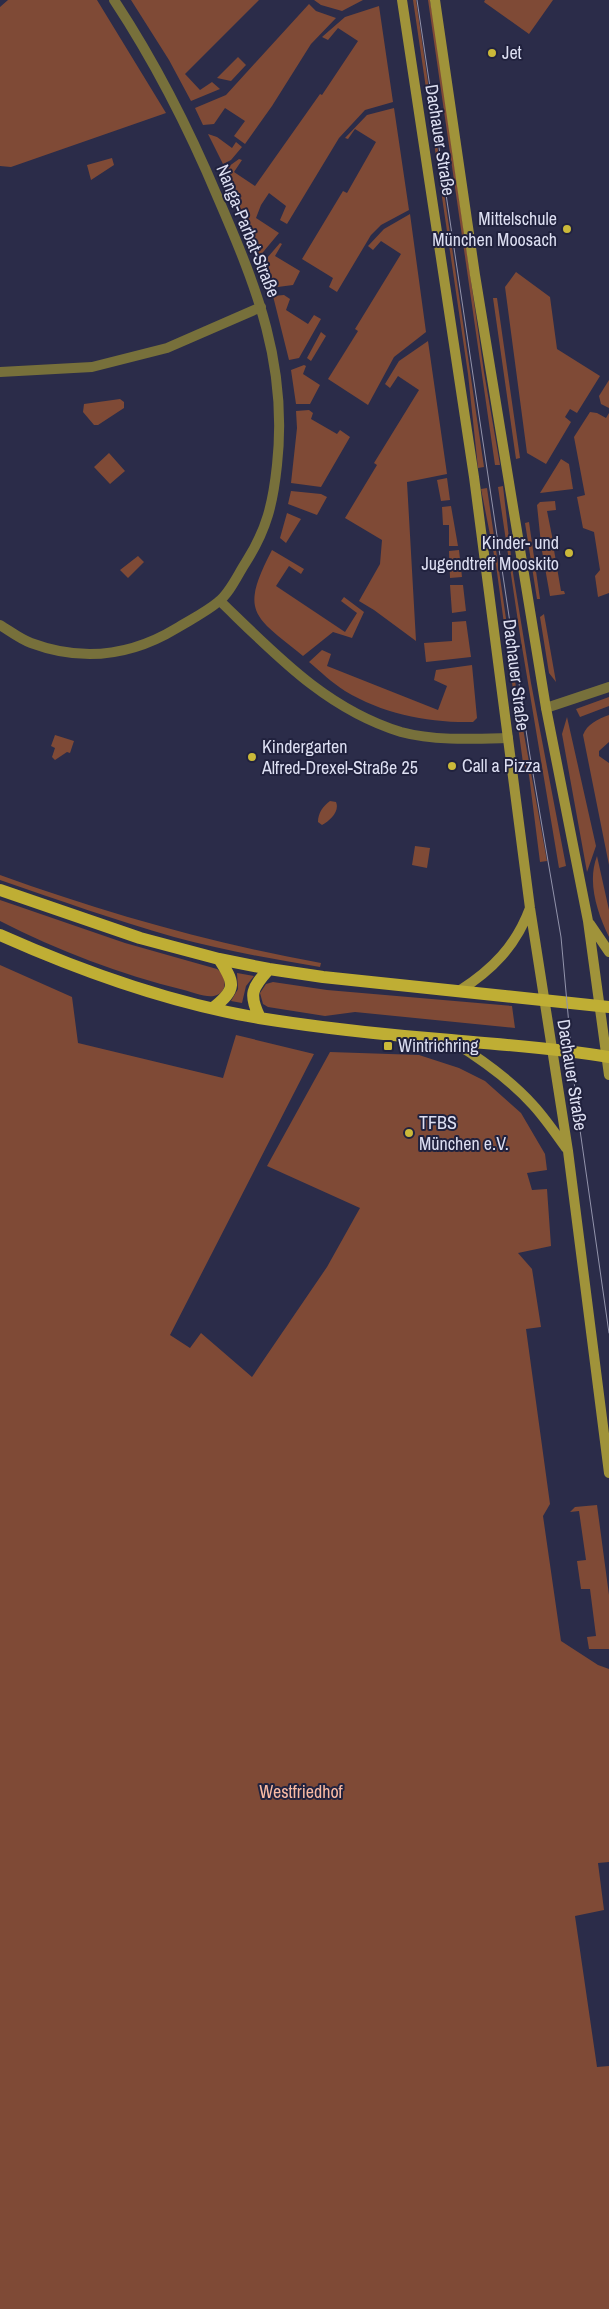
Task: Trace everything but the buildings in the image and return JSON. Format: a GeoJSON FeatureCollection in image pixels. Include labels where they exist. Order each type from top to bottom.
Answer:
{"type":"FeatureCollection","features":[{"type":"Feature","properties":{"kind":"main road","name":"Dachauer Straße"},"geometry":{"type":"LineString","coordinates":[[402,0],[473,467],[530,908],[568,1151],[609,1473]]}},
{"type":"Feature","properties":{"kind":"main road","name":"Dachauer Straße"},"geometry":{"type":"LineString","coordinates":[[435,0],[475,275],[546,708],[604,1006],[609,1075]]}},
{"type":"Feature","properties":{"kind":"main road"},"geometry":{"type":"LineString","coordinates":[[0,890],[140,938],[219,959],[270,969],[323,977],[604,1006]]}},
{"type":"Feature","properties":{"kind":"main road"},"geometry":{"type":"LineString","coordinates":[[459,991],[491,969],[502,958],[522,929],[530,908]]}},
{"type":"Feature","properties":{"kind":"main road"},"geometry":{"type":"LineString","coordinates":[[588,922],[609,952]]}},
{"type":"Feature","properties":{"kind":"main road"},"geometry":{"type":"LineString","coordinates":[[0,935],[86,972],[150,992],[260,1018],[349,1030],[608,1056]]}},
{"type":"Feature","properties":{"kind":"main road"},"geometry":{"type":"LineString","coordinates":[[213,1008],[229,994],[232,988],[229,974],[219,959]]}},
{"type":"Feature","properties":{"kind":"main road"},"geometry":{"type":"LineString","coordinates":[[260,1018],[252,996],[254,989],[270,969]]}},
{"type":"Feature","properties":{"kind":"main road"},"geometry":{"type":"LineString","coordinates":[[451,1040],[488,1064],[517,1088],[534,1105],[568,1151]]}},
{"type":"Feature","properties":{"kind":"street","name":"Nanga-Parbat-Straße"},"geometry":{"type":"LineString","coordinates":[[0,625],[30,643],[64,652],[96,654],[130,650],[167,634],[220,602],[261,538],[275,486],[279,447],[280,403],[276,369],[262,307],[251,275],[182,119],[114,0]]}},
{"type":"Feature","properties":{"kind":"street"},"geometry":{"type":"LineString","coordinates":[[0,372],[92,367],[168,348],[262,307]]}},
{"type":"Feature","properties":{"kind":"street"},"geometry":{"type":"LineString","coordinates":[[220,602],[312,686],[339,705],[363,717],[402,732],[428,737],[508,738]]}},
{"type":"Feature","properties":{"kind":"street"},"geometry":{"type":"LineString","coordinates":[[546,708],[609,687]]}},
{"type":"Feature","properties":{"kind":"green space"},"geometry":{"type":"Polygon","coordinates":[[[8,0],[97,0],[166,113],[11,167],[0,166],[0,7],[8,0]]]}},
{"type":"Feature","properties":{"kind":"green space"},"geometry":{"type":"Polygon","coordinates":[[[131,0],[259,0],[185,74],[200,90],[212,82],[220,89],[191,101],[169,60],[131,0]]]}},
{"type":"Feature","properties":{"kind":"green space"},"geometry":{"type":"Polygon","coordinates":[[[314,0],[363,0],[342,11],[321,5],[314,0]]]}},
{"type":"Feature","properties":{"kind":"green space"},"geometry":{"type":"Polygon","coordinates":[[[413,0],[416,0],[484,467],[478,468],[468,374],[413,0]]]}},
{"type":"Feature","properties":{"kind":"green space"},"geometry":{"type":"Polygon","coordinates":[[[428,0],[430,0],[435,28],[484,372],[500,465],[495,465],[428,0]]]}},
{"type":"Feature","properties":{"kind":"green space"},"geometry":{"type":"Polygon","coordinates":[[[485,0],[553,0],[529,34],[484,2],[485,0]]]}},
{"type":"Feature","properties":{"kind":"green space"},"geometry":{"type":"Polygon","coordinates":[[[309,4],[316,11],[336,18],[311,44],[272,106],[245,144],[234,136],[245,121],[225,108],[214,124],[203,125],[195,108],[226,95],[309,4]]]}},
{"type":"Feature","properties":{"kind":"green space"},"geometry":{"type":"Polygon","coordinates":[[[379,6],[393,102],[365,110],[339,138],[287,224],[280,220],[286,206],[269,193],[261,205],[256,218],[279,233],[259,257],[225,169],[239,159],[242,160],[234,172],[255,186],[320,94],[322,95],[358,41],[338,28],[328,40],[322,37],[345,17],[379,6]]]}},
{"type":"Feature","properties":{"kind":"green space"},"geometry":{"type":"Polygon","coordinates":[[[238,57],[246,65],[231,81],[217,78],[238,57]]]}},
{"type":"Feature","properties":{"kind":"green space"},"geometry":{"type":"Polygon","coordinates":[[[394,108],[409,210],[381,225],[371,235],[337,292],[329,287],[333,278],[302,259],[343,191],[347,193],[376,142],[355,129],[348,139],[345,138],[367,115],[394,108]]]}},
{"type":"Feature","properties":{"kind":"green space"},"geometry":{"type":"Polygon","coordinates":[[[208,134],[217,137],[232,148],[236,142],[242,147],[231,160],[223,164],[208,134]]]}},
{"type":"Feature","properties":{"kind":"green space"},"geometry":{"type":"Polygon","coordinates":[[[112,158],[114,165],[91,180],[87,165],[112,158]]]}},
{"type":"Feature","properties":{"kind":"green space"},"geometry":{"type":"Polygon","coordinates":[[[410,214],[426,332],[394,357],[368,405],[328,379],[358,331],[355,329],[401,254],[381,241],[373,250],[368,246],[384,229],[410,214]]]}},
{"type":"Feature","properties":{"kind":"green space"},"geometry":{"type":"Polygon","coordinates":[[[280,243],[282,244],[275,256],[300,271],[293,285],[270,288],[261,265],[280,243]]]}},
{"type":"Feature","properties":{"kind":"green space"},"geometry":{"type":"Polygon","coordinates":[[[516,272],[550,297],[557,349],[600,376],[577,413],[570,409],[565,417],[571,422],[546,464],[527,453],[505,287],[516,272]]]}},
{"type":"Feature","properties":{"kind":"green space"},"geometry":{"type":"Polygon","coordinates":[[[284,295],[290,299],[286,310],[308,324],[314,315],[321,319],[299,358],[289,360],[273,296],[284,295]]]}},
{"type":"Feature","properties":{"kind":"green space"},"geometry":{"type":"Polygon","coordinates":[[[493,298],[497,298],[520,458],[516,459],[493,298]]]}},
{"type":"Feature","properties":{"kind":"green space"},"geometry":{"type":"Polygon","coordinates":[[[321,332],[326,336],[311,361],[307,358],[321,332]]]}},
{"type":"Feature","properties":{"kind":"green space"},"geometry":{"type":"Polygon","coordinates":[[[428,341],[447,474],[407,482],[416,641],[359,601],[380,564],[382,540],[345,518],[377,465],[374,463],[419,390],[398,376],[390,388],[385,384],[399,361],[428,341]]]}},
{"type":"Feature","properties":{"kind":"green space"},"geometry":{"type":"Polygon","coordinates":[[[306,366],[303,374],[320,385],[310,404],[296,404],[291,370],[306,366]]]}},
{"type":"Feature","properties":{"kind":"green space"},"geometry":{"type":"Polygon","coordinates":[[[609,380],[609,408],[601,404],[599,396],[609,380]]]}},
{"type":"Feature","properties":{"kind":"green space"},"geometry":{"type":"Polygon","coordinates":[[[120,399],[124,402],[124,408],[98,425],[94,425],[83,412],[84,404],[120,399]]]}},
{"type":"Feature","properties":{"kind":"green space"},"geometry":{"type":"Polygon","coordinates":[[[309,410],[313,413],[311,419],[337,434],[340,430],[350,437],[321,487],[291,483],[297,428],[296,411],[309,410]]]}},
{"type":"Feature","properties":{"kind":"green space"},"geometry":{"type":"Polygon","coordinates":[[[590,412],[597,413],[606,418],[609,413],[609,593],[598,597],[595,576],[600,570],[594,532],[583,528],[577,497],[585,495],[574,437],[590,412]]]}},
{"type":"Feature","properties":{"kind":"green space"},"geometry":{"type":"Polygon","coordinates":[[[109,453],[125,471],[110,484],[94,467],[109,453]]]}},
{"type":"Feature","properties":{"kind":"green space"},"geometry":{"type":"Polygon","coordinates":[[[561,459],[569,464],[573,489],[540,493],[561,459]]]}},
{"type":"Feature","properties":{"kind":"green space"},"geometry":{"type":"Polygon","coordinates":[[[447,478],[450,500],[441,501],[437,480],[447,478]]]}},
{"type":"Feature","properties":{"kind":"green space"},"geometry":{"type":"Polygon","coordinates":[[[503,486],[513,573],[531,683],[566,866],[559,868],[520,635],[498,487],[503,486]]]}},
{"type":"Feature","properties":{"kind":"green space"},"geometry":{"type":"Polygon","coordinates":[[[487,488],[518,701],[547,861],[540,862],[529,775],[523,763],[496,565],[481,489],[487,488]]]}},
{"type":"Feature","properties":{"kind":"green space"},"geometry":{"type":"Polygon","coordinates":[[[291,491],[321,494],[327,497],[317,515],[288,504],[291,491]]]}},
{"type":"Feature","properties":{"kind":"green space"},"geometry":{"type":"Polygon","coordinates":[[[555,501],[556,510],[547,511],[553,541],[541,544],[537,505],[540,502],[555,501]]]}},
{"type":"Feature","properties":{"kind":"green space"},"geometry":{"type":"Polygon","coordinates":[[[451,506],[458,546],[449,546],[449,525],[443,525],[442,507],[451,506]]]}},
{"type":"Feature","properties":{"kind":"green space"},"geometry":{"type":"Polygon","coordinates":[[[287,513],[301,519],[286,543],[280,538],[287,513]]]}},
{"type":"Feature","properties":{"kind":"green space"},"geometry":{"type":"Polygon","coordinates":[[[529,522],[540,599],[537,599],[525,523],[529,522]]]}},
{"type":"Feature","properties":{"kind":"green space"},"geometry":{"type":"Polygon","coordinates":[[[272,550],[304,569],[301,574],[289,566],[276,586],[345,632],[357,613],[341,601],[344,597],[364,612],[352,638],[333,632],[303,656],[263,621],[257,612],[254,601],[262,571],[272,550]]]}},
{"type":"Feature","properties":{"kind":"green space"},"geometry":{"type":"Polygon","coordinates":[[[459,550],[462,577],[450,578],[449,551],[459,550]]]}},
{"type":"Feature","properties":{"kind":"green space"},"geometry":{"type":"Polygon","coordinates":[[[554,550],[561,591],[564,591],[565,594],[550,596],[542,551],[554,550]]]}},
{"type":"Feature","properties":{"kind":"green space"},"geometry":{"type":"Polygon","coordinates":[[[138,556],[144,562],[128,578],[120,570],[138,556]]]}},
{"type":"Feature","properties":{"kind":"green space"},"geometry":{"type":"Polygon","coordinates":[[[450,585],[463,585],[466,611],[452,613],[450,585]]]}},
{"type":"Feature","properties":{"kind":"green space"},"geometry":{"type":"Polygon","coordinates":[[[544,614],[556,682],[549,673],[540,617],[544,614]]]}},
{"type":"Feature","properties":{"kind":"green space"},"geometry":{"type":"Polygon","coordinates":[[[466,621],[471,657],[426,662],[424,643],[452,641],[452,622],[466,621]]]}},
{"type":"Feature","properties":{"kind":"green space"},"geometry":{"type":"Polygon","coordinates":[[[322,650],[331,654],[327,666],[438,710],[447,686],[434,680],[436,670],[472,665],[477,718],[473,722],[423,719],[375,706],[340,688],[309,662],[322,650]]]}},
{"type":"Feature","properties":{"kind":"green space"},"geometry":{"type":"Polygon","coordinates":[[[609,697],[609,706],[580,717],[576,709],[609,697]]]}},
{"type":"Feature","properties":{"kind":"green space"},"geometry":{"type":"Polygon","coordinates":[[[609,715],[609,742],[599,751],[599,756],[609,763],[609,865],[583,735],[590,725],[609,715]]]}},
{"type":"Feature","properties":{"kind":"green space"},"geometry":{"type":"Polygon","coordinates":[[[567,717],[596,846],[587,872],[562,734],[567,717]]]}},
{"type":"Feature","properties":{"kind":"green space"},"geometry":{"type":"Polygon","coordinates":[[[55,735],[74,741],[70,753],[67,752],[55,760],[52,757],[55,748],[51,746],[55,735]]]}},
{"type":"Feature","properties":{"kind":"green space"},"geometry":{"type":"Polygon","coordinates":[[[330,801],[336,802],[337,809],[331,818],[322,825],[318,822],[320,813],[323,807],[330,801]]]}},
{"type":"Feature","properties":{"kind":"green space"},"geometry":{"type":"Polygon","coordinates":[[[415,846],[430,848],[427,868],[412,865],[415,846]]]}},
{"type":"Feature","properties":{"kind":"green space"},"geometry":{"type":"Polygon","coordinates":[[[597,856],[609,910],[609,937],[597,907],[593,886],[594,866],[597,856]]]}},
{"type":"Feature","properties":{"kind":"green space"},"geometry":{"type":"Polygon","coordinates":[[[0,875],[79,902],[159,926],[239,946],[321,963],[320,967],[247,954],[174,937],[108,917],[0,880],[0,875]]]}},
{"type":"Feature","properties":{"kind":"green space"},"geometry":{"type":"Polygon","coordinates":[[[0,900],[125,943],[217,969],[224,975],[225,984],[217,995],[200,995],[136,977],[67,952],[0,921],[0,900]]]}},
{"type":"Feature","properties":{"kind":"green space","name":"Westfriedhof"},"geometry":{"type":"Polygon","coordinates":[[[0,965],[72,997],[78,1043],[223,1078],[236,1035],[314,1054],[170,1335],[190,1348],[201,1333],[252,1377],[327,1267],[360,1208],[267,1166],[330,1052],[419,1055],[459,1068],[485,1081],[521,1113],[545,1154],[547,1170],[527,1173],[532,1190],[547,1189],[551,1246],[518,1253],[532,1269],[541,1327],[526,1329],[550,1504],[543,1516],[561,1641],[598,1665],[609,1669],[609,1862],[598,1863],[604,1910],[575,1916],[597,2067],[609,2066],[609,2309],[0,2309],[0,965]]]}},
{"type":"Feature","properties":{"kind":"green space"},"geometry":{"type":"Polygon","coordinates":[[[237,973],[254,976],[246,986],[242,1003],[231,1001],[238,989],[237,973]]]}},
{"type":"Feature","properties":{"kind":"green space"},"geometry":{"type":"Polygon","coordinates":[[[273,982],[327,990],[512,1006],[515,1028],[355,1012],[325,1016],[268,1007],[263,1004],[260,993],[266,984],[273,982]]]}},
{"type":"Feature","properties":{"kind":"green space"},"geometry":{"type":"Polygon","coordinates":[[[597,1505],[609,1595],[609,1649],[589,1649],[587,1637],[596,1636],[590,1589],[581,1589],[577,1561],[586,1560],[579,1511],[570,1512],[575,1507],[597,1505]]]}},
{"type":"Feature","properties":{"kind":"tram line"},"geometry":{"type":"LineString","coordinates":[[417,0],[529,750],[561,937],[576,1102],[609,1333]]}},
{"type":"Feature","properties":{"kind":"place","name":"Jet"},"geometry":{"type":"Point","coordinates":[492,53]}},
{"type":"Feature","properties":{"kind":"place","name":"Mittelschule München Moosach"},"geometry":{"type":"Point","coordinates":[567,229]}},
{"type":"Feature","properties":{"kind":"place","name":"Kinder- und Jugendtreff Mooskito"},"geometry":{"type":"Point","coordinates":[569,553]}},
{"type":"Feature","properties":{"kind":"place","name":"Kindergarten Alfred-Drexel-Straße 25"},"geometry":{"type":"Point","coordinates":[252,757]}},
{"type":"Feature","properties":{"kind":"place","name":"Call a Pizza"},"geometry":{"type":"Point","coordinates":[452,766]}},
{"type":"Feature","properties":{"kind":"place","name":"Wintrichring"},"geometry":{"type":"Point","coordinates":[388,1046]}},
{"type":"Feature","properties":{"kind":"place","name":"TFBS München e.V."},"geometry":{"type":"Point","coordinates":[409,1133]}}]}
